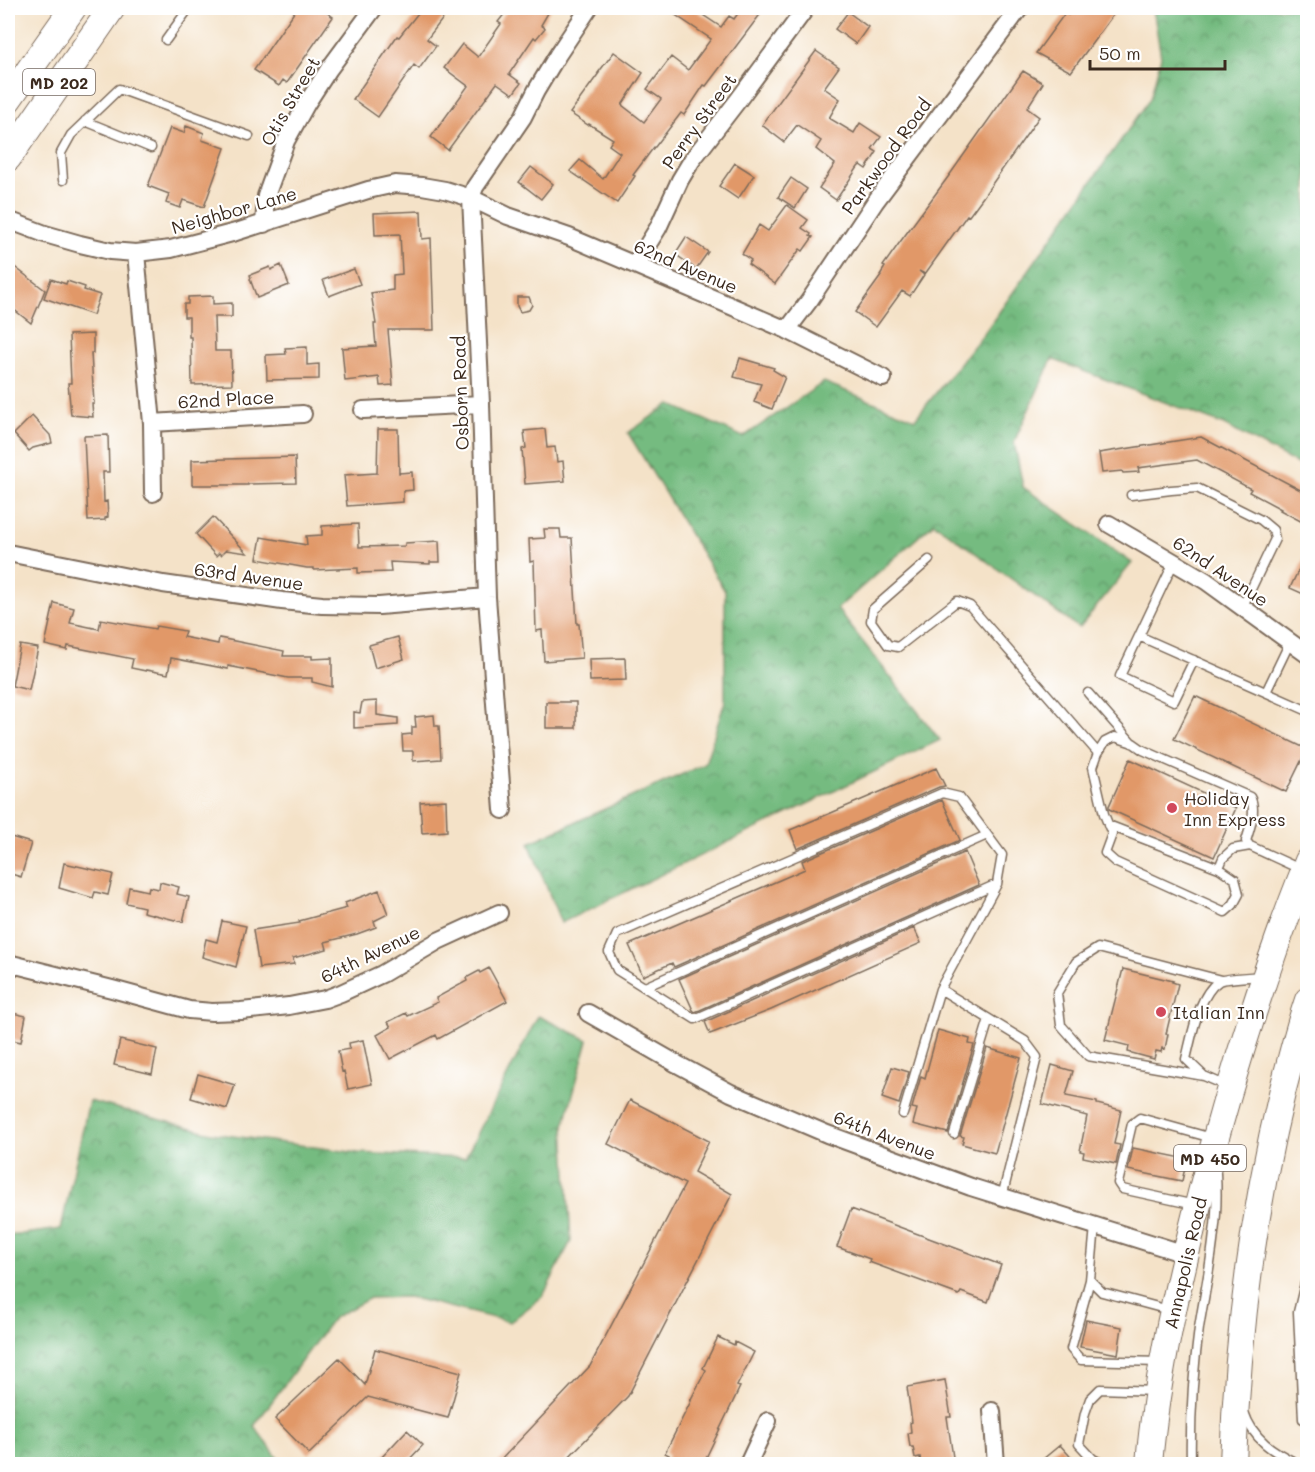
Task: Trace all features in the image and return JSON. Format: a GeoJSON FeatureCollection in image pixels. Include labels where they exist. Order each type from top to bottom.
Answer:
{"type":"FeatureCollection","features":[{"type":"Feature","properties":{"kind":"main road","name":"MD 202"},"geometry":{"type":"LineString","coordinates":[[8,100],[73,8]]}},
{"type":"Feature","properties":{"kind":"main road","name":"MD 202"},"geometry":{"type":"LineString","coordinates":[[8,158],[112,8]]}},
{"type":"Feature","properties":{"kind":"main road","name":"Annapolis Road"},"geometry":{"type":"LineString","coordinates":[[1149,1464],[1163,1362],[1185,1254],[1230,1088],[1265,976],[1306,866]]}},
{"type":"Feature","properties":{"kind":"main road","name":"MD 450"},"geometry":{"type":"LineString","coordinates":[[1233,1464],[1238,1359],[1258,1201],[1278,1110],[1299,1026],[1308,1000]]}},
{"type":"Feature","properties":{"kind":"street","name":"Otis Street"},"geometry":{"type":"LineString","coordinates":[[264,224],[266,196],[286,141],[329,69],[374,8]]}},
{"type":"Feature","properties":{"kind":"street"},"geometry":{"type":"LineString","coordinates":[[471,198],[475,187],[523,117],[557,56],[589,8]]}},
{"type":"Feature","properties":{"kind":"street","name":"Perry Street"},"geometry":{"type":"LineString","coordinates":[[635,264],[658,228],[692,160],[806,8]]}},
{"type":"Feature","properties":{"kind":"street","name":"Parkwood Road"},"geometry":{"type":"LineString","coordinates":[[787,330],[875,202],[1020,8]]}},
{"type":"Feature","properties":{"kind":"street","name":"Neighbor Lane"},"geometry":{"type":"LineString","coordinates":[[8,220],[80,244],[110,251],[136,253],[171,249],[264,224],[368,190],[395,184],[445,190],[471,198]]}},
{"type":"Feature","properties":{"kind":"street","name":"62nd Avenue"},"geometry":{"type":"LineString","coordinates":[[471,198],[508,216],[569,237],[787,330],[883,378]]}},
{"type":"Feature","properties":{"kind":"street","name":"Osborn Road"},"geometry":{"type":"LineString","coordinates":[[471,198],[487,597],[503,810]]}},
{"type":"Feature","properties":{"kind":"street"},"geometry":{"type":"LineString","coordinates":[[136,253],[152,423],[153,493]]}},
{"type":"Feature","properties":{"kind":"street"},"geometry":{"type":"LineString","coordinates":[[363,410],[481,404]]}},
{"type":"Feature","properties":{"kind":"street","name":"62nd Place"},"geometry":{"type":"LineString","coordinates":[[152,423],[303,414]]}},
{"type":"Feature","properties":{"kind":"street","name":"62nd Avenue"},"geometry":{"type":"LineString","coordinates":[[1109,525],[1206,581],[1308,655]]}},
{"type":"Feature","properties":{"kind":"street","name":"63rd Avenue"},"geometry":{"type":"LineString","coordinates":[[8,553],[163,584],[322,605],[379,606],[487,597]]}},
{"type":"Feature","properties":{"kind":"street","name":"64th Avenue"},"geometry":{"type":"LineString","coordinates":[[8,963],[189,1010],[241,1011],[308,1003],[341,993],[382,974],[438,941],[499,913]]}},
{"type":"Feature","properties":{"kind":"street","name":"64th Avenue"},"geometry":{"type":"LineString","coordinates":[[588,1013],[722,1088],[779,1115],[898,1161],[1002,1197],[1185,1254]]}},
{"type":"Feature","properties":{"kind":"street"},"geometry":{"type":"LineString","coordinates":[[992,1411],[996,1464]]}},
{"type":"Feature","properties":{"kind":"street"},"geometry":{"type":"LineString","coordinates":[[748,1464],[768,1421]]}},
{"type":"Feature","properties":{"kind":"lane"},"geometry":{"type":"LineString","coordinates":[[166,40],[189,8]]}},
{"type":"Feature","properties":{"kind":"lane"},"geometry":{"type":"LineString","coordinates":[[63,180],[61,153],[71,135],[119,89],[249,136]]}},
{"type":"Feature","properties":{"kind":"lane"},"geometry":{"type":"LineString","coordinates":[[85,121],[152,148]]}},
{"type":"Feature","properties":{"kind":"lane"},"geometry":{"type":"LineString","coordinates":[[1131,495],[1197,488],[1261,520],[1273,530],[1275,539],[1242,608]]}},
{"type":"Feature","properties":{"kind":"lane"},"geometry":{"type":"LineString","coordinates":[[929,560],[873,609],[871,621],[888,645],[898,647],[957,601],[970,606],[1098,753]]}},
{"type":"Feature","properties":{"kind":"lane"},"geometry":{"type":"LineString","coordinates":[[1174,562],[1120,675],[1174,700],[1194,660]]}},
{"type":"Feature","properties":{"kind":"lane"},"geometry":{"type":"LineString","coordinates":[[1139,636],[1308,711]]}},
{"type":"Feature","properties":{"kind":"lane"},"geometry":{"type":"LineString","coordinates":[[1266,692],[1290,642]]}},
{"type":"Feature","properties":{"kind":"lane"},"geometry":{"type":"LineString","coordinates":[[1088,693],[1133,743],[1143,750],[1250,797],[1254,804],[1246,841],[1250,846]]}},
{"type":"Feature","properties":{"kind":"lane"},"geometry":{"type":"LineString","coordinates":[[1108,825],[1219,868],[1235,879],[1239,894],[1233,905],[1226,912],[1115,862],[1106,853],[1112,834],[1108,825],[1104,814],[1093,768],[1105,742],[1114,737],[1133,743]]}},
{"type":"Feature","properties":{"kind":"lane"},"geometry":{"type":"LineString","coordinates":[[903,1114],[940,989],[997,884],[1002,855],[959,797],[942,794],[617,934],[609,952],[617,970],[695,1019],[997,884]]}},
{"type":"Feature","properties":{"kind":"lane"},"geometry":{"type":"LineString","coordinates":[[645,987],[987,835]]}},
{"type":"Feature","properties":{"kind":"lane"},"geometry":{"type":"LineString","coordinates":[[1219,868],[1222,858],[1233,849],[1250,846],[1306,866]]}},
{"type":"Feature","properties":{"kind":"lane"},"geometry":{"type":"LineString","coordinates":[[1230,1088],[1204,1076],[1088,1056],[1061,1025],[1057,993],[1076,962],[1098,948],[1221,980],[1265,976]]}},
{"type":"Feature","properties":{"kind":"lane"},"geometry":{"type":"LineString","coordinates":[[1204,1076],[1186,1059],[1196,1021],[1207,993],[1221,980]]}},
{"type":"Feature","properties":{"kind":"lane"},"geometry":{"type":"LineString","coordinates":[[940,989],[1025,1041],[1037,1058],[1002,1197]]}},
{"type":"Feature","properties":{"kind":"lane"},"geometry":{"type":"LineString","coordinates":[[954,1134],[989,1019]]}},
{"type":"Feature","properties":{"kind":"lane"},"geometry":{"type":"LineString","coordinates":[[1191,1464],[1190,1435],[1194,1376],[1199,1328],[1215,1232],[1217,1197],[1215,1141],[1140,1118],[1132,1124],[1129,1134],[1118,1183],[1122,1189],[1198,1205]]}},
{"type":"Feature","properties":{"kind":"lane"},"geometry":{"type":"LineString","coordinates":[[1095,1226],[1090,1280],[1071,1348],[1081,1360],[1163,1362]]}},
{"type":"Feature","properties":{"kind":"lane"},"geometry":{"type":"LineString","coordinates":[[1308,1271],[1303,1312],[1303,1419],[1308,1421]]}},
{"type":"Feature","properties":{"kind":"lane"},"geometry":{"type":"LineString","coordinates":[[1090,1280],[1102,1292],[1173,1311]]}},
{"type":"Feature","properties":{"kind":"lane"},"geometry":{"type":"LineString","coordinates":[[1103,1464],[1093,1459],[1079,1444],[1090,1399],[1100,1389],[1159,1391]]}},
{"type":"Feature","properties":{"kind":"lane"},"geometry":{"type":"LineString","coordinates":[[1237,1392],[1246,1420],[1261,1442],[1298,1464]]}},
{"type":"Feature","properties":{"kind":"green space"},"geometry":{"type":"Polygon","coordinates":[[[1153,8],[1307,8],[1307,469],[1222,424],[1052,359],[1014,442],[1023,487],[1132,563],[1079,628],[934,523],[837,609],[940,740],[561,923],[529,843],[705,764],[725,701],[725,591],[628,433],[670,404],[743,437],[824,382],[915,419],[985,332],[1150,99],[1161,57],[1153,8]]]}},
{"type":"Feature","properties":{"kind":"green space"},"geometry":{"type":"Polygon","coordinates":[[[538,1016],[588,1040],[564,1126],[571,1241],[543,1296],[510,1322],[408,1297],[370,1298],[333,1318],[254,1426],[282,1464],[8,1464],[8,1236],[61,1229],[89,1101],[211,1133],[358,1153],[465,1158],[538,1016]]]}},
{"type":"Feature","properties":{"kind":"building"},"geometry":{"type":"Polygon","coordinates":[[[297,8],[320,8],[333,17],[287,83],[283,80],[279,86],[254,70],[297,8]]]}},
{"type":"Feature","properties":{"kind":"building"},"geometry":{"type":"Polygon","coordinates":[[[422,8],[451,8],[427,39],[436,46],[419,69],[414,65],[378,117],[353,99],[397,36],[399,37],[422,8]]]}},
{"type":"Feature","properties":{"kind":"building"},"geometry":{"type":"Polygon","coordinates":[[[509,8],[551,8],[541,25],[545,28],[536,39],[534,37],[509,74],[521,83],[513,94],[497,83],[448,150],[431,137],[468,86],[444,68],[462,44],[478,57],[501,24],[498,22],[509,8]]]}},
{"type":"Feature","properties":{"kind":"building"},"geometry":{"type":"Polygon","coordinates":[[[665,8],[697,8],[697,11],[721,27],[729,16],[734,19],[742,8],[765,8],[706,86],[704,85],[684,115],[681,113],[654,147],[633,175],[635,176],[617,203],[570,171],[580,160],[603,179],[620,153],[609,145],[613,139],[570,113],[614,52],[643,73],[622,105],[644,122],[661,99],[647,89],[671,57],[688,70],[711,39],[665,8]]]}},
{"type":"Feature","properties":{"kind":"building"},"geometry":{"type":"Polygon","coordinates":[[[1073,8],[1118,8],[1071,72],[1036,53],[1065,13],[1068,15],[1073,8]]]}},
{"type":"Feature","properties":{"kind":"building"},"geometry":{"type":"Polygon","coordinates":[[[848,12],[868,27],[856,44],[835,29],[848,12]]]}},
{"type":"Feature","properties":{"kind":"building"},"geometry":{"type":"Polygon","coordinates":[[[816,51],[839,67],[824,88],[840,99],[829,118],[854,133],[860,123],[881,137],[872,149],[877,152],[866,169],[860,165],[858,167],[836,200],[819,188],[835,164],[816,149],[821,141],[797,125],[784,142],[762,125],[816,51]]]}},
{"type":"Feature","properties":{"kind":"building"},"geometry":{"type":"Polygon","coordinates":[[[1023,71],[1043,83],[1027,108],[1039,117],[925,274],[919,271],[924,275],[910,296],[902,291],[876,327],[855,312],[881,276],[885,267],[883,266],[1023,71]]]}},
{"type":"Feature","properties":{"kind":"building"},"geometry":{"type":"Polygon","coordinates":[[[186,126],[204,133],[202,140],[225,148],[204,207],[183,200],[180,208],[166,203],[169,194],[148,186],[170,128],[184,133],[186,126]]]}},
{"type":"Feature","properties":{"kind":"building"},"geometry":{"type":"Polygon","coordinates":[[[735,163],[754,175],[738,199],[719,186],[735,163]]]}},
{"type":"Feature","properties":{"kind":"building"},"geometry":{"type":"Polygon","coordinates":[[[531,167],[553,184],[541,199],[519,182],[531,167]]]}},
{"type":"Feature","properties":{"kind":"building"},"geometry":{"type":"Polygon","coordinates":[[[791,178],[807,189],[795,208],[778,197],[791,178]]]}},
{"type":"Feature","properties":{"kind":"building"},"geometry":{"type":"Polygon","coordinates":[[[787,205],[808,220],[802,228],[813,237],[803,251],[800,249],[775,284],[748,264],[751,260],[742,254],[759,225],[768,231],[787,205]]]}},
{"type":"Feature","properties":{"kind":"building"},"geometry":{"type":"Polygon","coordinates":[[[421,211],[422,239],[431,238],[434,330],[388,330],[393,385],[380,386],[379,377],[345,381],[342,348],[376,346],[374,324],[376,324],[371,293],[393,290],[393,275],[402,274],[400,234],[375,235],[374,213],[421,211]]]}},
{"type":"Feature","properties":{"kind":"building"},"geometry":{"type":"Polygon","coordinates":[[[686,237],[708,252],[696,269],[675,254],[686,237]]]}},
{"type":"Feature","properties":{"kind":"building"},"geometry":{"type":"Polygon","coordinates":[[[8,262],[45,290],[31,323],[8,305],[8,262]]]}},
{"type":"Feature","properties":{"kind":"building"},"geometry":{"type":"Polygon","coordinates":[[[281,265],[289,285],[257,298],[250,275],[281,265]]]}},
{"type":"Feature","properties":{"kind":"building"},"geometry":{"type":"Polygon","coordinates":[[[354,269],[360,284],[329,296],[323,280],[354,269]]]}},
{"type":"Feature","properties":{"kind":"building"},"geometry":{"type":"Polygon","coordinates":[[[51,279],[66,284],[67,281],[100,295],[93,315],[44,298],[51,279]]]}},
{"type":"Feature","properties":{"kind":"building"},"geometry":{"type":"Polygon","coordinates":[[[213,296],[213,304],[232,303],[232,317],[214,317],[215,351],[231,351],[232,384],[192,385],[191,337],[189,337],[189,317],[184,317],[184,304],[188,304],[188,297],[213,296]]]}},
{"type":"Feature","properties":{"kind":"building"},"geometry":{"type":"Polygon","coordinates":[[[517,297],[529,297],[532,305],[529,310],[520,312],[517,297]]]}},
{"type":"Feature","properties":{"kind":"building"},"geometry":{"type":"Polygon","coordinates":[[[93,334],[93,353],[91,353],[93,417],[71,415],[68,383],[71,383],[69,335],[93,334]]]}},
{"type":"Feature","properties":{"kind":"building"},"geometry":{"type":"Polygon","coordinates":[[[307,347],[307,365],[319,364],[319,379],[267,380],[266,355],[286,354],[285,348],[307,347]]]}},
{"type":"Feature","properties":{"kind":"building"},"geometry":{"type":"Polygon","coordinates":[[[740,358],[774,368],[773,370],[785,377],[772,409],[754,402],[761,384],[734,377],[740,358]]]}},
{"type":"Feature","properties":{"kind":"building"},"geometry":{"type":"Polygon","coordinates":[[[32,416],[50,435],[52,443],[29,451],[14,434],[32,416]]]}},
{"type":"Feature","properties":{"kind":"building"},"geometry":{"type":"Polygon","coordinates":[[[378,429],[398,429],[399,473],[412,472],[413,490],[403,491],[403,502],[347,506],[344,475],[377,473],[378,429]]]}},
{"type":"Feature","properties":{"kind":"building"},"geometry":{"type":"Polygon","coordinates":[[[545,429],[547,448],[555,447],[557,462],[563,461],[565,481],[525,484],[522,449],[526,448],[524,431],[545,429]]]}},
{"type":"Feature","properties":{"kind":"building"},"geometry":{"type":"Polygon","coordinates":[[[108,435],[109,472],[103,472],[104,502],[107,501],[108,517],[105,520],[88,521],[84,436],[108,435]]]}},
{"type":"Feature","properties":{"kind":"building"},"geometry":{"type":"Polygon","coordinates":[[[1201,437],[1308,494],[1308,525],[1249,492],[1251,489],[1197,460],[1138,468],[1139,472],[1102,473],[1099,453],[1201,437]]]}},
{"type":"Feature","properties":{"kind":"building"},"geometry":{"type":"Polygon","coordinates":[[[295,457],[296,483],[192,485],[192,460],[295,457]]]}},
{"type":"Feature","properties":{"kind":"building"},"geometry":{"type":"Polygon","coordinates":[[[213,517],[247,553],[226,550],[216,556],[196,534],[213,517]]]}},
{"type":"Feature","properties":{"kind":"building"},"geometry":{"type":"Polygon","coordinates":[[[358,524],[359,547],[405,546],[405,543],[439,541],[440,562],[430,562],[430,564],[390,562],[391,572],[358,573],[358,568],[314,570],[314,568],[257,559],[261,537],[307,545],[306,536],[322,535],[322,526],[358,524]]]}},
{"type":"Feature","properties":{"kind":"building"},"geometry":{"type":"Polygon","coordinates":[[[544,529],[560,529],[561,538],[572,538],[577,624],[579,624],[582,658],[544,661],[542,630],[536,631],[534,561],[530,562],[529,539],[545,538],[544,529]]]}},
{"type":"Feature","properties":{"kind":"building"},"geometry":{"type":"Polygon","coordinates":[[[1308,550],[1308,596],[1290,588],[1308,550]]]}},
{"type":"Feature","properties":{"kind":"building"},"geometry":{"type":"Polygon","coordinates":[[[54,603],[74,608],[70,623],[99,629],[101,619],[155,629],[156,626],[185,631],[183,637],[218,644],[219,638],[284,651],[283,656],[312,656],[312,659],[332,658],[332,687],[312,682],[312,678],[288,678],[171,658],[168,674],[146,671],[131,668],[133,659],[68,646],[67,650],[45,645],[54,603]]]}},
{"type":"Feature","properties":{"kind":"building"},"geometry":{"type":"Polygon","coordinates":[[[398,637],[404,659],[375,668],[369,645],[398,637]]]}},
{"type":"Feature","properties":{"kind":"building"},"geometry":{"type":"Polygon","coordinates":[[[20,645],[38,648],[29,690],[12,686],[20,645]]]}},
{"type":"Feature","properties":{"kind":"building"},"geometry":{"type":"Polygon","coordinates":[[[625,658],[626,680],[590,681],[589,659],[625,658]]]}},
{"type":"Feature","properties":{"kind":"building"},"geometry":{"type":"Polygon","coordinates":[[[1195,696],[1307,749],[1286,792],[1174,739],[1195,696]]]}},
{"type":"Feature","properties":{"kind":"building"},"geometry":{"type":"Polygon","coordinates":[[[377,701],[377,715],[398,718],[398,725],[354,728],[354,712],[360,713],[362,702],[377,701]]]}},
{"type":"Feature","properties":{"kind":"building"},"geometry":{"type":"Polygon","coordinates":[[[546,702],[576,702],[576,728],[546,728],[546,702]]]}},
{"type":"Feature","properties":{"kind":"building"},"geometry":{"type":"Polygon","coordinates":[[[434,715],[435,726],[439,726],[441,759],[413,761],[413,751],[403,751],[402,735],[412,734],[412,727],[416,727],[415,717],[434,715]]]}},
{"type":"Feature","properties":{"kind":"building","name":"Holiday Inn Express"},"geometry":{"type":"Polygon","coordinates":[[[1130,759],[1236,808],[1214,857],[1109,809],[1130,759]]]}},
{"type":"Feature","properties":{"kind":"building"},"geometry":{"type":"Polygon","coordinates":[[[936,768],[945,786],[797,849],[790,830],[936,768]]]}},
{"type":"Feature","properties":{"kind":"building"},"geometry":{"type":"Polygon","coordinates":[[[446,800],[447,831],[422,833],[420,802],[446,800]]]}},
{"type":"Feature","properties":{"kind":"building"},"geometry":{"type":"Polygon","coordinates":[[[942,800],[960,840],[674,967],[672,963],[643,976],[629,945],[805,869],[802,861],[942,800]]]}},
{"type":"Feature","properties":{"kind":"building"},"geometry":{"type":"Polygon","coordinates":[[[11,837],[31,843],[21,877],[8,873],[8,850],[11,837]]]}},
{"type":"Feature","properties":{"kind":"building"},"geometry":{"type":"Polygon","coordinates":[[[965,852],[979,885],[700,1010],[695,1012],[693,1010],[679,979],[965,852]]]}},
{"type":"Feature","properties":{"kind":"building"},"geometry":{"type":"Polygon","coordinates":[[[64,863],[113,874],[108,895],[95,892],[93,898],[59,888],[64,863]]]}},
{"type":"Feature","properties":{"kind":"building"},"geometry":{"type":"Polygon","coordinates":[[[160,882],[179,887],[177,894],[189,897],[183,922],[143,912],[144,907],[126,903],[129,887],[148,891],[149,887],[159,889],[160,882]]]}},
{"type":"Feature","properties":{"kind":"building"},"geometry":{"type":"Polygon","coordinates":[[[379,890],[388,914],[374,921],[376,927],[325,942],[327,949],[293,958],[294,964],[259,968],[253,930],[300,923],[299,921],[347,908],[345,903],[379,890]]]}},
{"type":"Feature","properties":{"kind":"building"},"geometry":{"type":"Polygon","coordinates":[[[222,921],[246,926],[236,967],[202,957],[206,939],[217,942],[222,921]]]}},
{"type":"Feature","properties":{"kind":"building"},"geometry":{"type":"Polygon","coordinates":[[[914,928],[921,943],[771,1010],[710,1034],[705,1022],[914,928]]]}},
{"type":"Feature","properties":{"kind":"building"},"geometry":{"type":"Polygon","coordinates":[[[489,968],[507,1001],[438,1039],[436,1035],[390,1059],[377,1035],[391,1027],[388,1022],[406,1013],[408,1016],[438,1002],[436,998],[467,981],[466,978],[489,968]]]}},
{"type":"Feature","properties":{"kind":"building"},"geometry":{"type":"Polygon","coordinates":[[[1123,969],[1178,984],[1166,1034],[1168,1034],[1165,1049],[1162,1048],[1161,1052],[1156,1051],[1154,1059],[1128,1052],[1129,1046],[1105,1040],[1123,969]]]}},
{"type":"Feature","properties":{"kind":"building"},"geometry":{"type":"Polygon","coordinates":[[[8,1012],[26,1016],[21,1042],[8,1039],[8,1012]]]}},
{"type":"Feature","properties":{"kind":"building"},"geometry":{"type":"Polygon","coordinates":[[[938,1030],[970,1039],[969,1044],[974,1045],[948,1133],[913,1124],[917,1109],[912,1108],[921,1076],[925,1078],[938,1030]]]}},
{"type":"Feature","properties":{"kind":"building"},"geometry":{"type":"Polygon","coordinates":[[[120,1040],[157,1049],[152,1074],[114,1065],[120,1040]]]}},
{"type":"Feature","properties":{"kind":"building"},"geometry":{"type":"Polygon","coordinates":[[[363,1040],[372,1084],[348,1089],[338,1051],[350,1049],[349,1043],[363,1040]]]}},
{"type":"Feature","properties":{"kind":"building"},"geometry":{"type":"Polygon","coordinates":[[[987,1048],[1021,1058],[995,1153],[962,1144],[964,1137],[960,1136],[987,1048]]]}},
{"type":"Feature","properties":{"kind":"building"},"geometry":{"type":"Polygon","coordinates":[[[1052,1065],[1073,1071],[1066,1096],[1097,1102],[1097,1104],[1121,1110],[1114,1144],[1120,1145],[1116,1164],[1083,1157],[1084,1152],[1080,1151],[1087,1116],[1042,1104],[1052,1065]]]}},
{"type":"Feature","properties":{"kind":"building"},"geometry":{"type":"Polygon","coordinates":[[[892,1067],[909,1072],[899,1104],[882,1098],[892,1067]]]}},
{"type":"Feature","properties":{"kind":"building"},"geometry":{"type":"Polygon","coordinates":[[[198,1074],[235,1085],[227,1109],[191,1098],[198,1074]]]}},
{"type":"Feature","properties":{"kind":"building"},"geometry":{"type":"Polygon","coordinates":[[[630,1100],[709,1141],[694,1172],[732,1194],[628,1396],[562,1464],[497,1464],[590,1366],[685,1184],[608,1144],[630,1100]]]}},
{"type":"Feature","properties":{"kind":"building"},"geometry":{"type":"Polygon","coordinates":[[[1133,1148],[1187,1159],[1182,1181],[1128,1170],[1133,1148]]]}},
{"type":"Feature","properties":{"kind":"building"},"geometry":{"type":"Polygon","coordinates":[[[851,1209],[1001,1265],[988,1302],[961,1292],[959,1295],[869,1262],[870,1259],[837,1247],[851,1209]]]}},
{"type":"Feature","properties":{"kind":"building"},"geometry":{"type":"Polygon","coordinates":[[[1086,1320],[1122,1327],[1118,1354],[1080,1347],[1086,1320]]]}},
{"type":"Feature","properties":{"kind":"building"},"geometry":{"type":"Polygon","coordinates":[[[718,1337],[734,1345],[735,1342],[754,1352],[737,1386],[740,1387],[703,1464],[664,1464],[669,1455],[665,1453],[706,1370],[703,1368],[718,1337]]]}},
{"type":"Feature","properties":{"kind":"building"},"geometry":{"type":"Polygon","coordinates":[[[375,1349],[461,1372],[448,1418],[368,1397],[309,1454],[275,1419],[339,1358],[365,1385],[375,1349]]]}},
{"type":"Feature","properties":{"kind":"building"},"geometry":{"type":"Polygon","coordinates":[[[945,1380],[951,1417],[947,1417],[954,1464],[921,1464],[920,1457],[915,1458],[913,1447],[910,1447],[908,1433],[911,1432],[910,1423],[912,1422],[907,1387],[945,1380]]]}},
{"type":"Feature","properties":{"kind":"building"},"geometry":{"type":"Polygon","coordinates":[[[407,1430],[423,1445],[405,1464],[391,1464],[382,1457],[407,1430]]]}},
{"type":"Feature","properties":{"kind":"building"},"geometry":{"type":"Polygon","coordinates":[[[1060,1445],[1077,1464],[1037,1464],[1060,1445]]]}},
{"type":"Feature","properties":{"kind":"place","name":"Holiday Inn Express"},"geometry":{"type":"Point","coordinates":[1172,808]}},
{"type":"Feature","properties":{"kind":"place","name":"Italian Inn"},"geometry":{"type":"Point","coordinates":[1161,1012]}}]}
